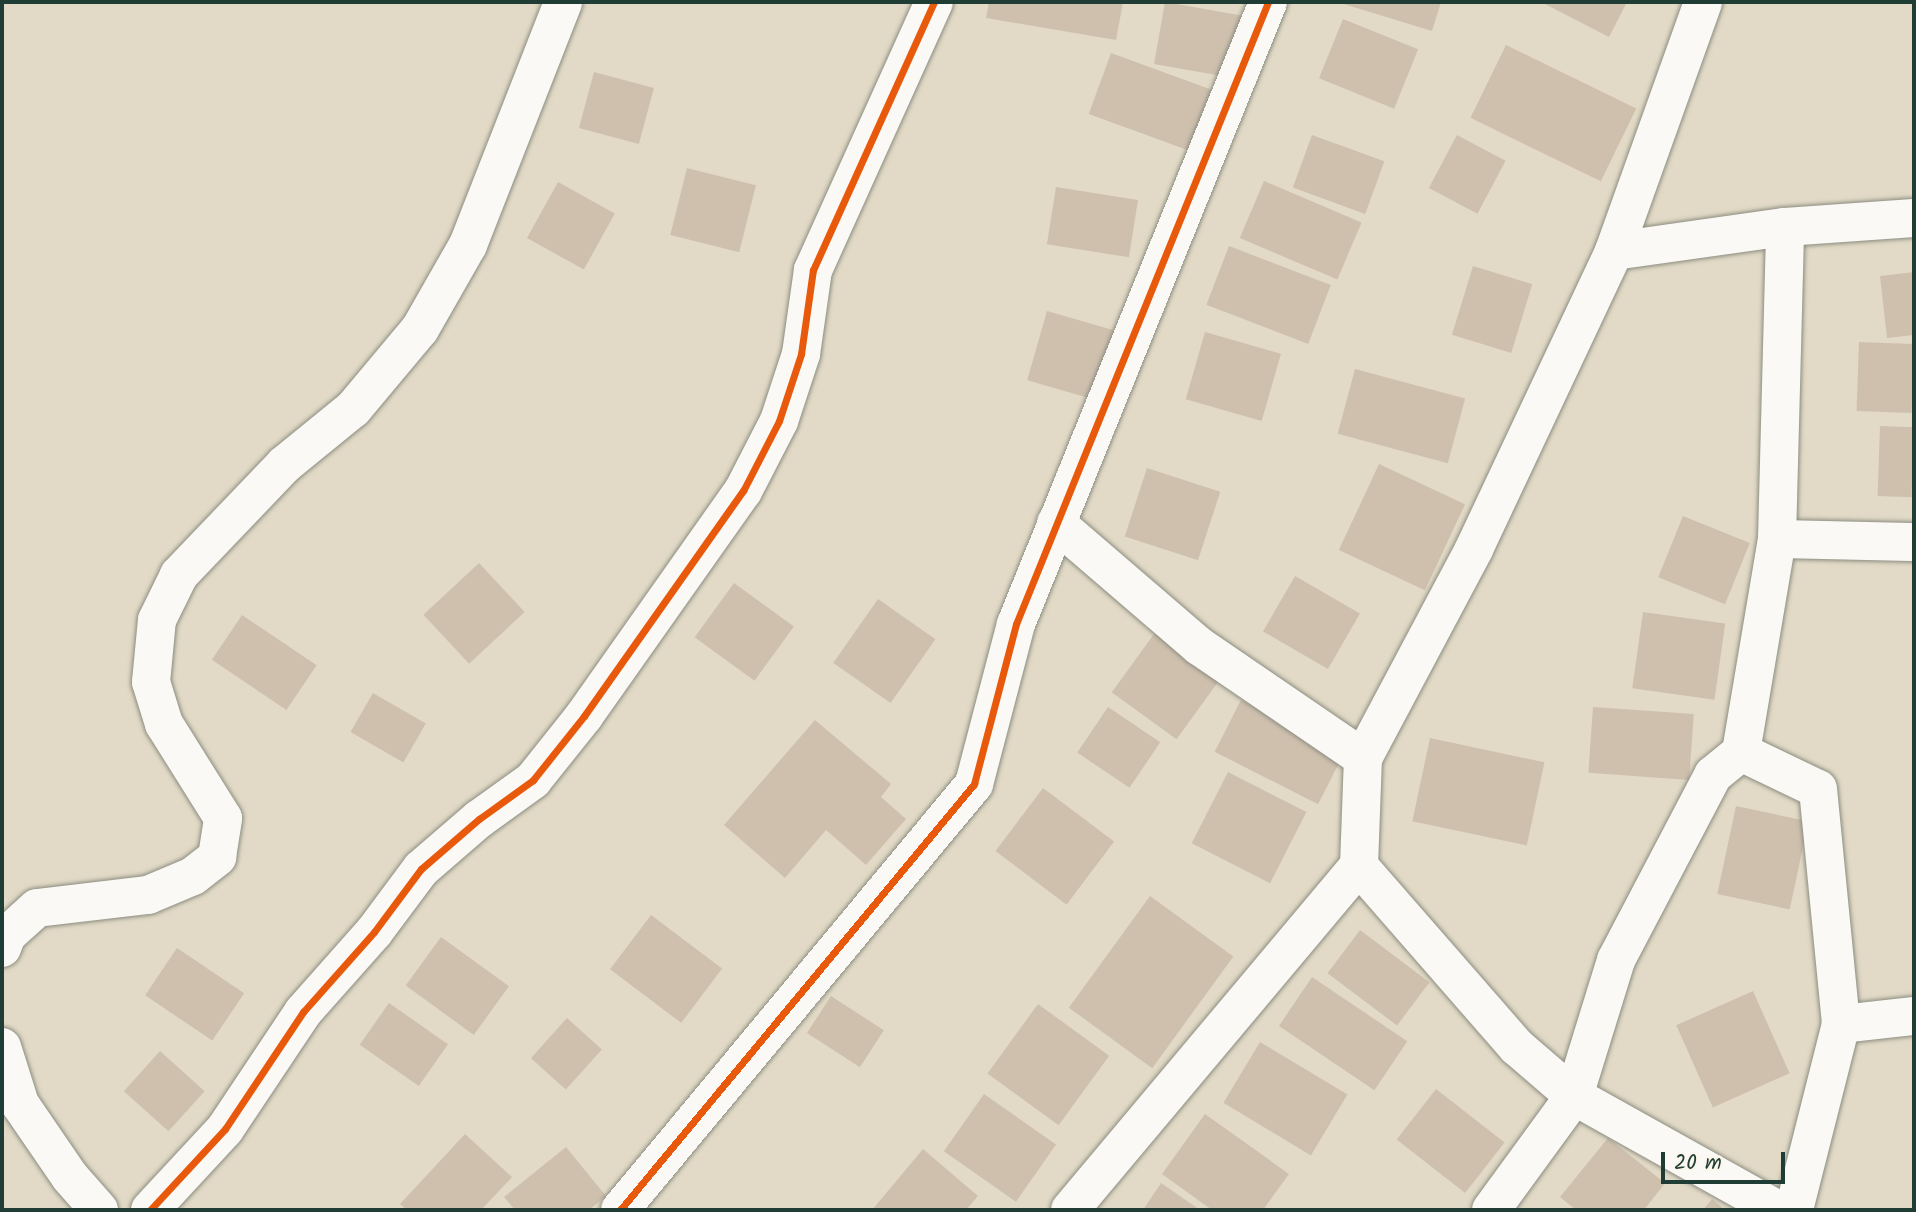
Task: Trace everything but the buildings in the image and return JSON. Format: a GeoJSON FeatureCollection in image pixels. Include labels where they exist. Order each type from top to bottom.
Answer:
{"type":"FeatureCollection","features":[{"type":"Feature","properties":{"kind":"street"},"geometry":{"type":"LineString","coordinates":[[2,948],[7,935],[37,908],[148,895],[193,876],[217,857],[223,818],[164,724],[151,682],[157,620],[179,575],[284,465],[352,409],[420,329],[468,245],[564,2]]}},
{"type":"Feature","properties":{"kind":"street"},"geometry":{"type":"LineString","coordinates":[[150,1210],[225,1129],[303,1012],[374,932],[421,869],[479,819],[533,780],[584,716],[743,491],[779,421],[801,354],[813,270],[934,2]]}},
{"type":"Feature","properties":{"kind":"street"},"geometry":{"type":"LineString","coordinates":[[620,1210],[974,784],[1016,624],[1268,2]]}},
{"type":"Feature","properties":{"kind":"street"},"geometry":{"type":"LineString","coordinates":[[1070,1210],[1359,866],[1363,758],[1474,549],[1614,251],[1703,2]]}},
{"type":"Feature","properties":{"kind":"street"},"geometry":{"type":"LineString","coordinates":[[1614,251],[1785,227],[1914,218]]}},
{"type":"Feature","properties":{"kind":"street"},"geometry":{"type":"LineString","coordinates":[[1491,1210],[1574,1096],[1616,960],[1713,775],[1741,752],[1777,539],[1785,227]]}},
{"type":"Feature","properties":{"kind":"street"},"geometry":{"type":"LineString","coordinates":[[1056,523],[1199,646],[1363,758]]}},
{"type":"Feature","properties":{"kind":"street"},"geometry":{"type":"LineString","coordinates":[[1777,539],[1914,541]]}},
{"type":"Feature","properties":{"kind":"street"},"geometry":{"type":"LineString","coordinates":[[1741,752],[1818,789],[1842,1024],[1794,1210]]}},
{"type":"Feature","properties":{"kind":"street"},"geometry":{"type":"LineString","coordinates":[[1359,866],[1517,1047],[1574,1096],[1778,1210]]}},
{"type":"Feature","properties":{"kind":"street"},"geometry":{"type":"LineString","coordinates":[[1842,1024],[1914,1016]]}},
{"type":"Feature","properties":{"kind":"street"},"geometry":{"type":"LineString","coordinates":[[2,1047],[20,1104],[70,1177],[99,1210]]}},
{"type":"Feature","properties":{"kind":"cycle path"},"geometry":{"type":"LineString","coordinates":[[150,1210],[225,1129],[303,1012],[374,932],[421,869],[479,819],[533,780],[584,716],[743,491],[779,421],[801,354],[813,270],[934,2]]}},
{"type":"Feature","properties":{"kind":"cycle path"},"geometry":{"type":"LineString","coordinates":[[620,1210],[974,784],[1016,624],[1268,2]]}}]}
